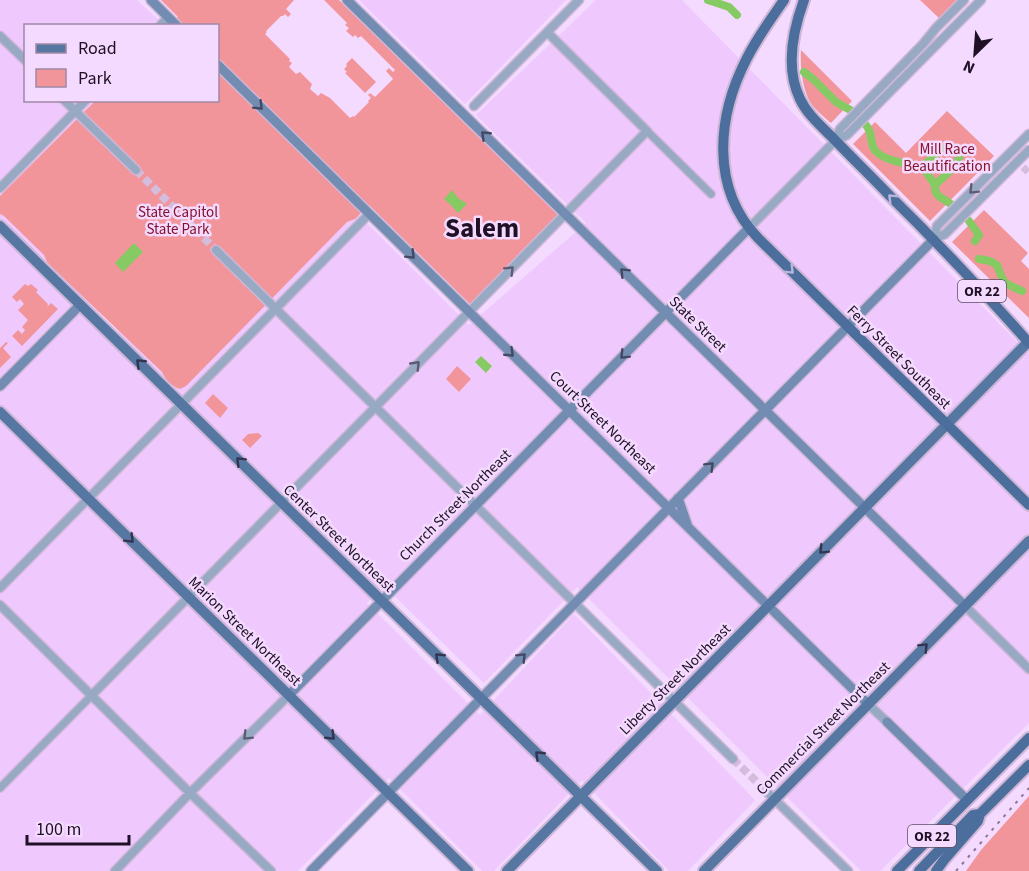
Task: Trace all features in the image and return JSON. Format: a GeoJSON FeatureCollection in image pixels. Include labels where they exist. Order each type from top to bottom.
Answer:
{"type":"FeatureCollection","features":[{"type":"Feature","properties":{"kind":"highway","name":"Ferry Street Southeast"},"geometry":{"type":"LineString","coordinates":[[784,0],[747,58],[733,91],[726,116],[723,163],[731,197],[740,216],[749,228],[847,327],[1029,505]]}},
{"type":"Feature","properties":{"kind":"highway","name":"OR 22"},"geometry":{"type":"LineString","coordinates":[[804,0],[795,27],[792,53],[793,74],[798,97],[810,116],[934,239],[1029,342]]}},
{"type":"Feature","properties":{"kind":"highway","name":"OR 22"},"geometry":{"type":"LineString","coordinates":[[897,871],[1029,738]]}},
{"type":"Feature","properties":{"kind":"highway","name":"OR 22"},"geometry":{"type":"LineString","coordinates":[[936,871],[978,820],[980,814],[1029,765]]}},
{"type":"Feature","properties":{"kind":"highway"},"geometry":{"type":"LineString","coordinates":[[919,871],[973,815],[980,814]]}},
{"type":"Feature","properties":{"kind":"main road"},"geometry":{"type":"LineString","coordinates":[[151,0],[175,24]]}},
{"type":"Feature","properties":{"kind":"main road","name":"State Street"},"geometry":{"type":"LineString","coordinates":[[347,0],[964,606]]}},
{"type":"Feature","properties":{"kind":"main road","name":"Court Street Northeast"},"geometry":{"type":"LineString","coordinates":[[219,66],[868,704]]}},
{"type":"Feature","properties":{"kind":"main road","name":"Center Street Northeast"},"geometry":{"type":"LineString","coordinates":[[0,226],[657,871]]}},
{"type":"Feature","properties":{"kind":"main road","name":"Church Street Northeast"},"geometry":{"type":"LineString","coordinates":[[289,695],[749,228]]}},
{"type":"Feature","properties":{"kind":"main road"},"geometry":{"type":"LineString","coordinates":[[311,871],[934,239]]}},
{"type":"Feature","properties":{"kind":"main road"},"geometry":{"type":"LineString","coordinates":[[0,386],[80,305]]}},
{"type":"Feature","properties":{"kind":"main road","name":"Liberty Street Northeast"},"geometry":{"type":"LineString","coordinates":[[507,871],[1029,342]]}},
{"type":"Feature","properties":{"kind":"main road","name":"Marion Street Northeast"},"geometry":{"type":"LineString","coordinates":[[2,416],[468,871]]}},
{"type":"Feature","properties":{"kind":"main road"},"geometry":{"type":"LineString","coordinates":[[678,498],[688,527]]}},
{"type":"Feature","properties":{"kind":"main road","name":"Commercial Street Northeast"},"geometry":{"type":"LineString","coordinates":[[707,867],[767,792],[868,704],[1029,541]]}},
{"type":"Feature","properties":{"kind":"main road","name":"Court Street Northeast"},"geometry":{"type":"LineString","coordinates":[[886,722],[967,800]]}},
{"type":"Feature","properties":{"kind":"street"},"geometry":{"type":"LineString","coordinates":[[465,116],[579,0]]}},
{"type":"Feature","properties":{"kind":"street"},"geometry":{"type":"LineString","coordinates":[[835,141],[840,129],[964,0]]}},
{"type":"Feature","properties":{"kind":"street"},"geometry":{"type":"LineString","coordinates":[[749,228],[835,141],[847,135],[981,0]]}},
{"type":"Feature","properties":{"kind":"street"},"geometry":{"type":"LineString","coordinates":[[162,24],[168,17]]}},
{"type":"Feature","properties":{"kind":"street"},"geometry":{"type":"LineString","coordinates":[[547,32],[711,194]]}},
{"type":"Feature","properties":{"kind":"street"},"geometry":{"type":"LineString","coordinates":[[0,36],[24,59]]}},
{"type":"Feature","properties":{"kind":"street"},"geometry":{"type":"LineString","coordinates":[[66,102],[136,170]]}},
{"type":"Feature","properties":{"kind":"street"},"geometry":{"type":"LineString","coordinates":[[0,188],[84,102]]}},
{"type":"Feature","properties":{"kind":"street"},"geometry":{"type":"LineString","coordinates":[[0,788],[647,131]]}},
{"type":"Feature","properties":{"kind":"street"},"geometry":{"type":"LineString","coordinates":[[934,239],[937,226],[1029,134]]}},
{"type":"Feature","properties":{"kind":"street"},"geometry":{"type":"LineString","coordinates":[[934,239],[945,234],[1020,164],[1029,150]]}},
{"type":"Feature","properties":{"kind":"street"},"geometry":{"type":"LineString","coordinates":[[0,588],[369,214]]}},
{"type":"Feature","properties":{"kind":"street"},"geometry":{"type":"LineString","coordinates":[[216,250],[734,759]]}},
{"type":"Feature","properties":{"kind":"street"},"geometry":{"type":"LineString","coordinates":[[0,605],[271,871]]}},
{"type":"Feature","properties":{"kind":"street","name":"State Street"},"geometry":{"type":"LineString","coordinates":[[964,606],[1029,669]]}},
{"type":"Feature","properties":{"kind":"street","name":"Church Street Northeast"},"geometry":{"type":"LineString","coordinates":[[114,871],[289,695]]}},
{"type":"Feature","properties":{"kind":"street","name":"Court Street Northeast"},"geometry":{"type":"LineString","coordinates":[[868,704],[886,722]]}},
{"type":"Feature","properties":{"kind":"street"},"geometry":{"type":"LineString","coordinates":[[767,792],[848,871]]}},
{"type":"Feature","properties":{"kind":"shaded area"},"geometry":{"type":"Polygon","coordinates":[[[0,0],[137,0],[163,24],[24,24],[24,102],[215,102],[52,266],[118,332],[297,153],[469,325],[586,223],[476,115],[596,0],[682,0],[1029,354],[1029,723],[880,871],[861,871],[577,587],[484,683],[384,586],[367,603],[480,715],[574,614],[755,800],[688,871],[669,871],[582,780],[494,871],[482,871],[389,778],[298,871],[0,871],[0,0]]]}},
{"type":"Feature","properties":{"kind":"shaded area"},"geometry":{"type":"Polygon","coordinates":[[[359,0],[566,0],[465,104],[359,0]]]}},
{"type":"Feature","properties":{"kind":"shaded area"},"geometry":{"type":"Polygon","coordinates":[[[452,190],[467,204],[458,213],[444,199],[452,190]]]}},
{"type":"Feature","properties":{"kind":"shaded area"},"geometry":{"type":"Polygon","coordinates":[[[134,243],[143,252],[123,272],[115,263],[134,243]]]}},
{"type":"Feature","properties":{"kind":"shaded area"},"geometry":{"type":"Polygon","coordinates":[[[481,356],[492,366],[486,373],[475,362],[481,356]]]}},
{"type":"Feature","properties":{"kind":"green space","name":"State Capitol State Park"},"geometry":{"type":"Polygon","coordinates":[[[161,0],[294,0],[286,9],[291,14],[288,17],[285,14],[281,16],[265,34],[290,59],[292,63],[289,67],[296,74],[300,72],[312,84],[310,89],[318,96],[321,93],[330,98],[350,118],[354,117],[369,102],[370,93],[375,97],[393,79],[386,71],[389,68],[393,72],[395,70],[361,36],[353,37],[346,31],[349,28],[345,25],[347,23],[324,0],[339,0],[558,215],[470,304],[369,205],[355,219],[347,222],[186,386],[180,389],[174,386],[0,214],[0,196],[94,102],[219,102],[219,24],[170,24],[178,17],[161,0]]]}},
{"type":"Feature","properties":{"kind":"green space"},"geometry":{"type":"Polygon","coordinates":[[[920,0],[961,0],[941,20],[920,0]]]}},
{"type":"Feature","properties":{"kind":"green space"},"geometry":{"type":"Polygon","coordinates":[[[801,50],[852,101],[831,123],[814,108],[807,96],[802,77],[801,50]]]}},
{"type":"Feature","properties":{"kind":"green space"},"geometry":{"type":"Polygon","coordinates":[[[352,58],[376,82],[365,93],[345,73],[347,72],[344,69],[346,64],[352,58]]]}},
{"type":"Feature","properties":{"kind":"green space","name":"Mill Race Beautification"},"geometry":{"type":"Polygon","coordinates":[[[947,111],[994,156],[930,221],[853,144],[875,122],[906,153],[947,111]]]}},
{"type":"Feature","properties":{"kind":"green space","name":"Mill Race Beautification"},"geometry":{"type":"Polygon","coordinates":[[[984,210],[1028,253],[1021,261],[1029,269],[1029,318],[952,242],[984,210]]]}},
{"type":"Feature","properties":{"kind":"green space"},"geometry":{"type":"Polygon","coordinates":[[[25,284],[28,286],[31,284],[38,290],[36,292],[48,304],[47,307],[51,303],[58,309],[22,346],[12,336],[18,330],[22,334],[25,330],[22,327],[28,320],[18,310],[24,304],[20,299],[17,302],[12,297],[25,284]]]}},
{"type":"Feature","properties":{"kind":"green space"},"geometry":{"type":"Polygon","coordinates":[[[6,342],[8,343],[3,348],[11,357],[0,368],[0,348],[6,342]]]}},
{"type":"Feature","properties":{"kind":"green space"},"geometry":{"type":"Polygon","coordinates":[[[457,366],[471,379],[459,392],[446,379],[457,366]]]}},
{"type":"Feature","properties":{"kind":"green space"},"geometry":{"type":"Polygon","coordinates":[[[213,394],[228,408],[220,418],[205,403],[213,394]]]}},
{"type":"Feature","properties":{"kind":"green space"},"geometry":{"type":"Polygon","coordinates":[[[258,433],[262,436],[250,448],[242,440],[248,434],[258,433]]]}},
{"type":"Feature","properties":{"kind":"green space"},"geometry":{"type":"Polygon","coordinates":[[[1029,796],[1029,871],[966,871],[981,850],[1029,796]]]}},
{"type":"Feature","properties":{"kind":"waterway"},"geometry":{"type":"LineString","coordinates":[[708,0],[729,7],[737,15]]}},
{"type":"Feature","properties":{"kind":"waterway"},"geometry":{"type":"LineString","coordinates":[[804,72],[836,102],[852,111]]}},
{"type":"Feature","properties":{"kind":"waterway"},"geometry":{"type":"LineString","coordinates":[[865,124],[869,129],[876,152],[895,161],[922,166],[945,148],[955,148],[960,156],[958,161],[935,185],[938,195],[952,205]]}},
{"type":"Feature","properties":{"kind":"waterway"},"geometry":{"type":"LineString","coordinates":[[922,166],[935,185]]}},
{"type":"Feature","properties":{"kind":"waterway"},"geometry":{"type":"LineString","coordinates":[[969,221],[979,235],[975,241]]}},
{"type":"Feature","properties":{"kind":"waterway"},"geometry":{"type":"LineString","coordinates":[[979,259],[997,265],[1005,282],[1022,291]]}},
{"type":"Feature","properties":{"kind":"tunnel"},"geometry":{"type":"LineString","coordinates":[[1023,167],[1029,173]]}},
{"type":"Feature","properties":{"kind":"tunnel"},"geometry":{"type":"LineString","coordinates":[[136,170],[216,250]]}},
{"type":"Feature","properties":{"kind":"tunnel"},"geometry":{"type":"LineString","coordinates":[[733,759],[761,786]]}},
{"type":"Feature","properties":{"kind":"railway"},"geometry":{"type":"LineString","coordinates":[[956,871],[1029,788]]}},
{"type":"Feature","properties":{"kind":"district","name":"Salem"},"geometry":{"type":"Point","coordinates":[482,228]}}]}
